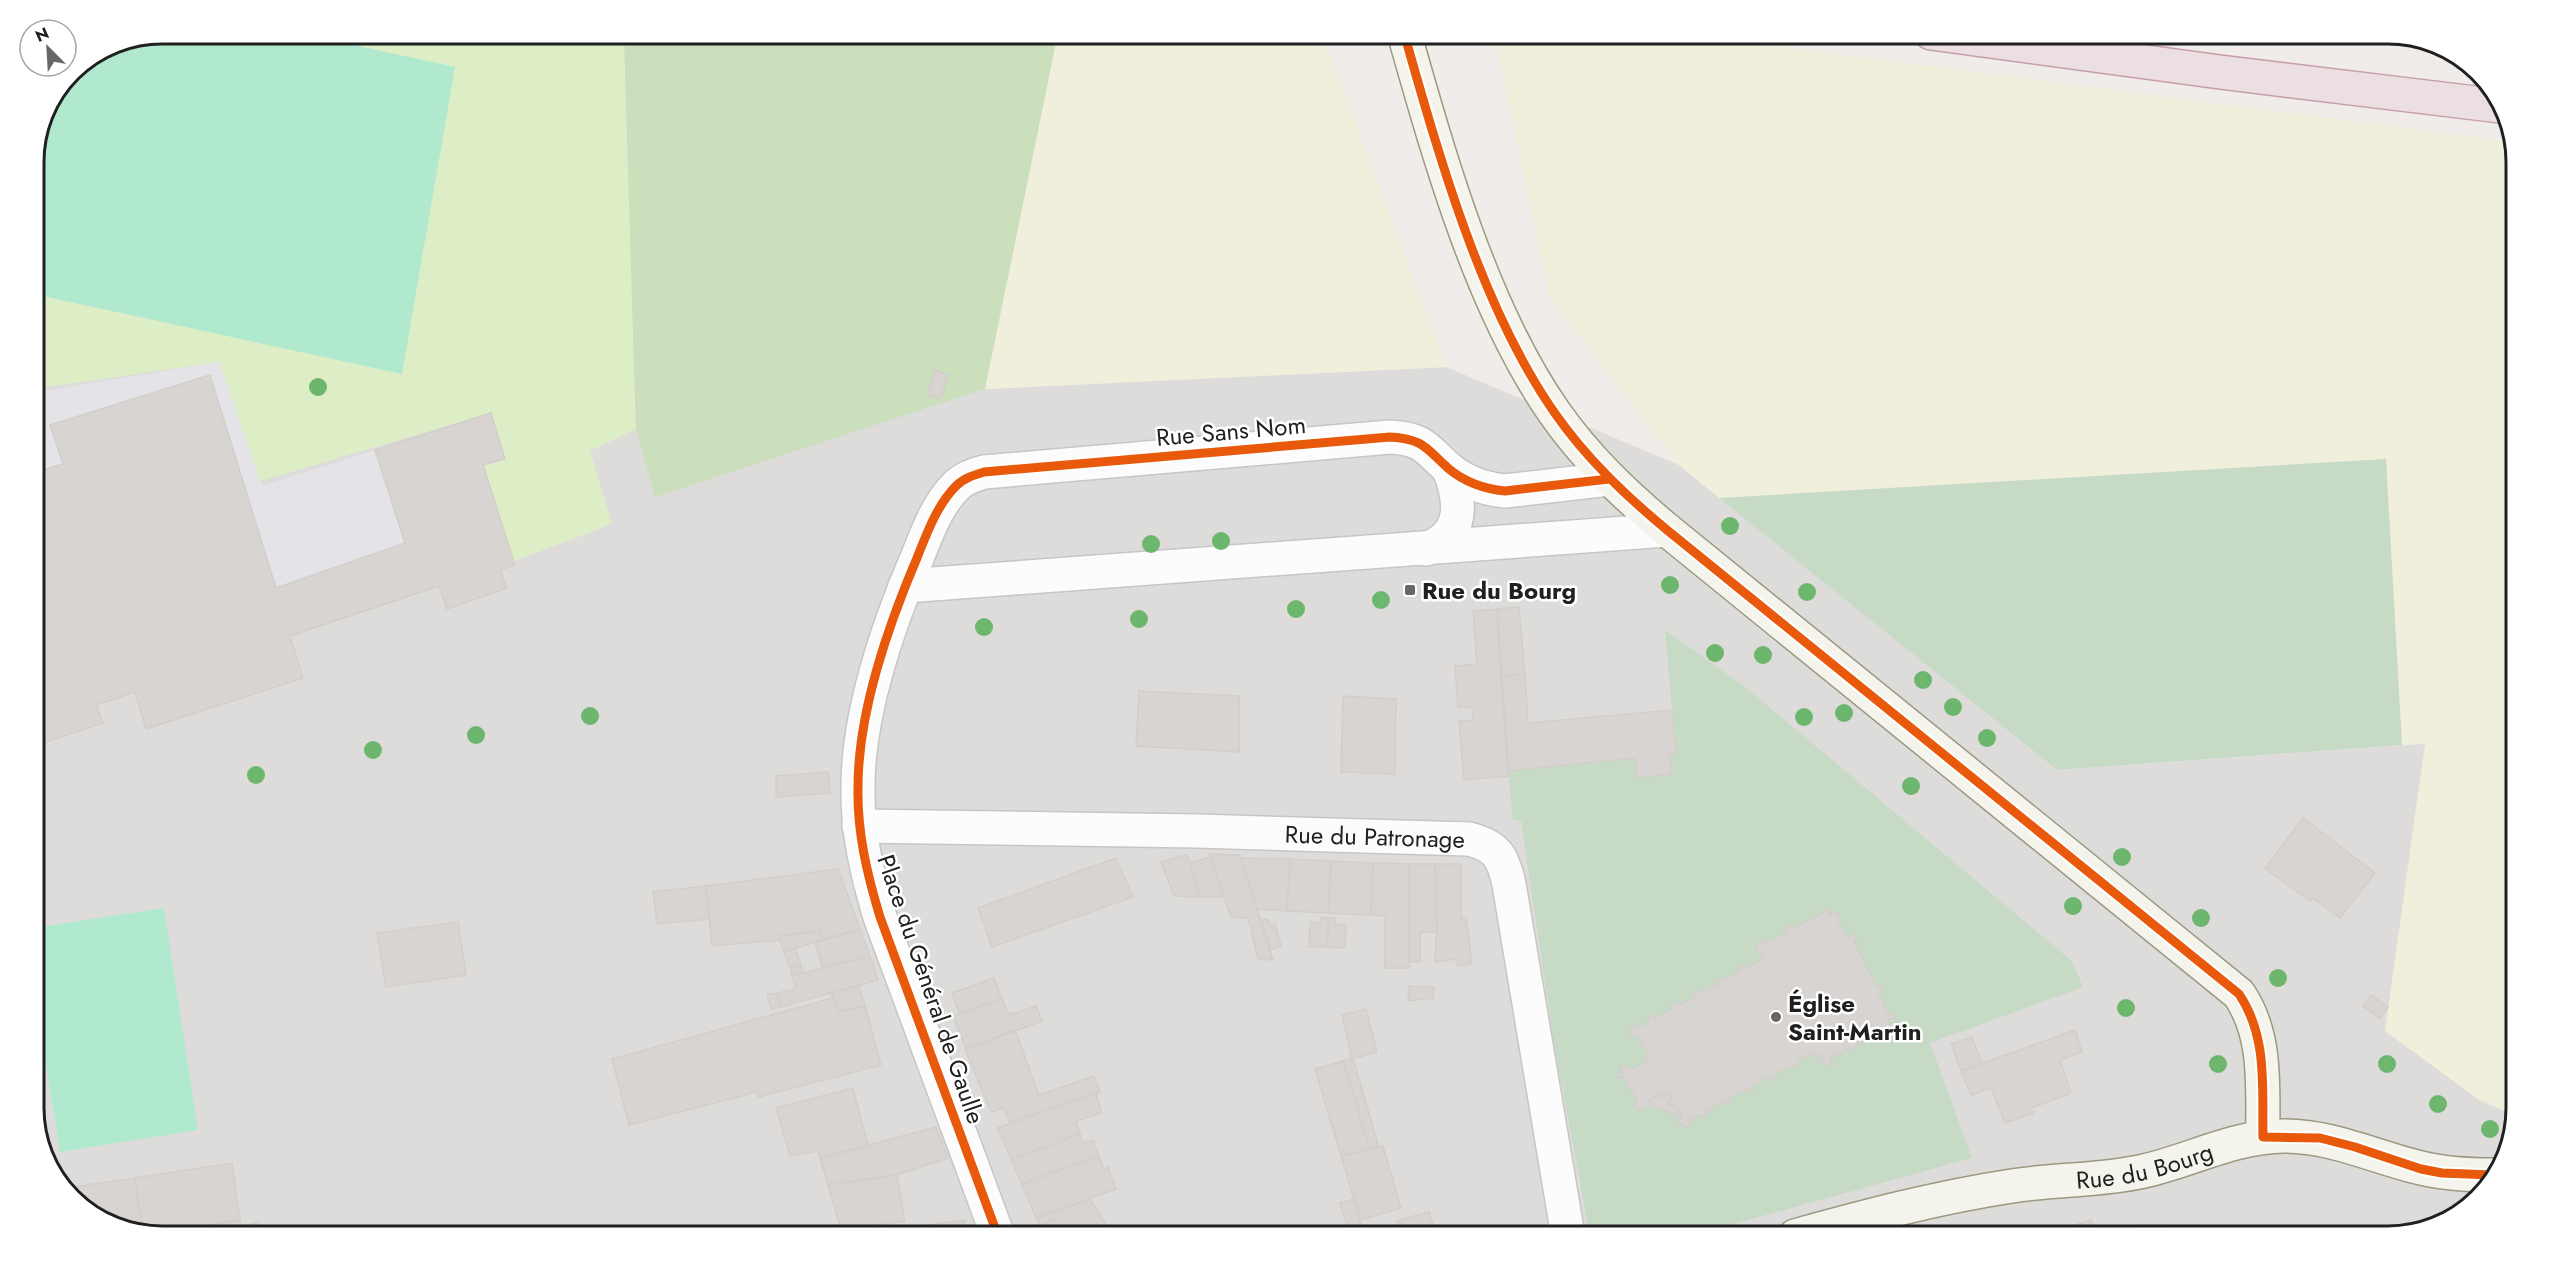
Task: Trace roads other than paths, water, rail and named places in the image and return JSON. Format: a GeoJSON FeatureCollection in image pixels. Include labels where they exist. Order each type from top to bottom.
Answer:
{"type":"FeatureCollection","features":[{"type":"Feature","properties":{"kind":"highway"},"geometry":{"type":"LineString","coordinates":[[2013,44],[2220,72],[2490,104]]}},
{"type":"Feature","properties":{"kind":"street"},"geometry":{"type":"LineString","coordinates":[[1407,44],[1453,193],[1483,274],[1513,341],[1554,412],[1609,479],[1667,530],[2239,994],[2255,1021],[2259,1036],[2262,1066],[2263,1137]]}},
{"type":"Feature","properties":{"kind":"street","name":"Rue Sans Nom"},"geometry":{"type":"LineString","coordinates":[[905,586],[928,530],[949,493],[958,483],[971,475],[984,472],[1390,437],[1408,439],[1426,447],[1449,469],[1480,486],[1505,491],[1609,479]]}},
{"type":"Feature","properties":{"kind":"street","name":"Rue Sans Nom"},"geometry":{"type":"LineString","coordinates":[[1426,549],[1444,538],[1456,523],[1459,514],[1457,493],[1449,469]]}},
{"type":"Feature","properties":{"kind":"street"},"geometry":{"type":"LineString","coordinates":[[905,586],[1667,530]]}},
{"type":"Feature","properties":{"kind":"street","name":"Place du Général de Gaulle"},"geometry":{"type":"LineString","coordinates":[[905,586],[872,688],[861,736],[858,786],[859,826],[866,870],[880,917],[995,1226]]}},
{"type":"Feature","properties":{"kind":"street","name":"Rue du Patronage"},"geometry":{"type":"LineString","coordinates":[[859,826],[1197,831],[1457,839],[1482,842],[1492,848],[1500,858],[1509,884],[1566,1226]]}},
{"type":"Feature","properties":{"kind":"street","name":"Rue du Bourg"},"geometry":{"type":"LineString","coordinates":[[1834,1226],[1907,1207],[2012,1186],[2143,1172],[2222,1145],[2263,1137],[2320,1138],[2442,1173],[2485,1175]]}},
{"type":"Feature","properties":{"kind":"place","name":"Rue du Bourg"},"geometry":{"type":"Point","coordinates":[1410,590]}},
{"type":"Feature","properties":{"kind":"place","name":"Église Saint-Martin"},"geometry":{"type":"Point","coordinates":[1776,1017]}}]}
